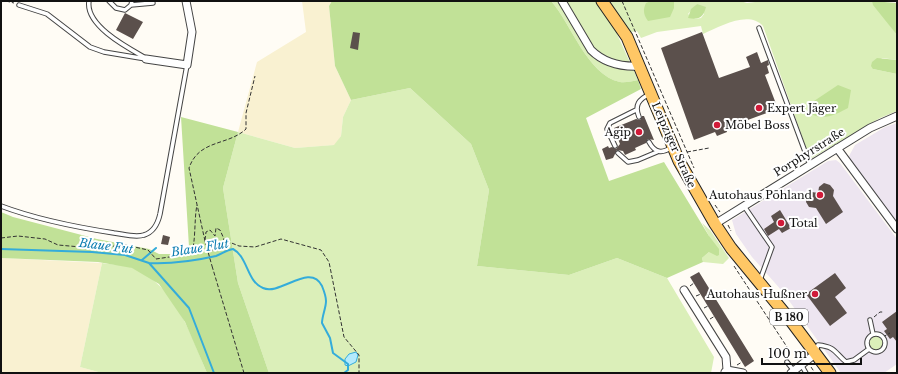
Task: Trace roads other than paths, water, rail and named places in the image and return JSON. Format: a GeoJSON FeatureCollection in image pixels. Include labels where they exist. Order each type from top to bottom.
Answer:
{"type":"FeatureCollection","features":[{"type":"Feature","properties":{"kind":"main road","name":"Leipziger Straße"},"geometry":{"type":"LineString","coordinates":[[602,1],[627,38],[673,146],[697,194],[719,221],[731,248],[791,320],[830,373]]}},
{"type":"Feature","properties":{"kind":"street"},"geometry":{"type":"LineString","coordinates":[[146,59],[187,65],[192,32],[186,1]]}},
{"type":"Feature","properties":{"kind":"street"},"geometry":{"type":"LineString","coordinates":[[562,1],[596,55],[626,67],[640,66]]}},
{"type":"Feature","properties":{"kind":"street","name":"Porphyrstraße"},"geometry":{"type":"LineString","coordinates":[[719,221],[870,128],[897,116]]}},
{"type":"Feature","properties":{"kind":"street"},"geometry":{"type":"LineString","coordinates":[[837,148],[897,229]]}},
{"type":"Feature","properties":{"kind":"street"},"geometry":{"type":"LineString","coordinates":[[684,290],[726,357],[725,372],[744,373]]}},
{"type":"Feature","properties":{"kind":"street"},"geometry":{"type":"LineString","coordinates":[[792,372],[815,354]]}},
{"type":"Feature","properties":{"kind":"lane"},"geometry":{"type":"LineString","coordinates":[[89,1],[88,10],[108,34],[113,39],[146,59]]}},
{"type":"Feature","properties":{"kind":"lane"},"geometry":{"type":"LineString","coordinates":[[109,1],[116,8],[126,10],[131,3],[153,3]]}},
{"type":"Feature","properties":{"kind":"lane"},"geometry":{"type":"LineString","coordinates":[[19,5],[47,14],[90,47],[104,52],[146,59]]}},
{"type":"Feature","properties":{"kind":"lane"},"geometry":{"type":"LineString","coordinates":[[758,28],[810,165]]}},
{"type":"Feature","properties":{"kind":"lane"},"geometry":{"type":"LineString","coordinates":[[1,206],[43,220],[86,229],[132,235],[145,235],[151,231],[158,222],[160,214],[187,65]]}},
{"type":"Feature","properties":{"kind":"lane"},"geometry":{"type":"LineString","coordinates":[[615,146],[607,129],[610,123],[636,110],[641,98],[651,94]]}},
{"type":"Feature","properties":{"kind":"lane"},"geometry":{"type":"LineString","coordinates":[[636,110],[639,117]]}},
{"type":"Feature","properties":{"kind":"lane"},"geometry":{"type":"LineString","coordinates":[[649,142],[652,148],[657,152]]}},
{"type":"Feature","properties":{"kind":"lane"},"geometry":{"type":"LineString","coordinates":[[618,153],[628,162],[638,160],[657,152],[666,151],[673,146]]}},
{"type":"Feature","properties":{"kind":"lane"},"geometry":{"type":"LineString","coordinates":[[744,206],[772,247],[768,262],[761,272],[759,283]]}},
{"type":"Feature","properties":{"kind":"lane"},"geometry":{"type":"LineString","coordinates":[[870,321],[873,334]]}},
{"type":"Feature","properties":{"kind":"lane"},"geometry":{"type":"LineString","coordinates":[[873,334],[879,334],[884,337],[886,344],[881,351],[875,353],[869,349],[867,341],[873,334]]}},
{"type":"Feature","properties":{"kind":"lane"},"geometry":{"type":"LineString","coordinates":[[815,354],[818,345],[828,346],[835,349],[846,362],[850,362],[869,349]]}},
{"type":"Feature","properties":{"kind":"lane"},"geometry":{"type":"LineString","coordinates":[[787,362],[792,372]]}},
{"type":"Feature","properties":{"kind":"lane"},"geometry":{"type":"LineString","coordinates":[[804,364],[806,373]]}},
{"type":"Feature","properties":{"kind":"water"},"geometry":{"type":"Polygon","coordinates":[[[356,352],[358,355],[356,362],[348,366],[345,365],[345,359],[349,354],[356,352]]]}},
{"type":"Feature","properties":{"kind":"waterway"},"geometry":{"type":"LineString","coordinates":[[142,260],[156,248]]}},
{"type":"Feature","properties":{"kind":"waterway","name":"Blaue Fut"},"geometry":{"type":"LineString","coordinates":[[1,249],[92,252],[125,255],[149,263],[189,308],[214,373]]}},
{"type":"Feature","properties":{"kind":"waterway","name":"Blaue Flut"},"geometry":{"type":"LineString","coordinates":[[149,263],[175,263],[216,256],[233,249],[242,258],[250,275],[258,285],[263,288],[278,288],[303,278],[310,277],[317,280],[322,286],[326,299],[322,323],[330,338],[333,353],[348,364],[348,370],[344,373]]}},
{"type":"Feature","properties":{"kind":"place","name":"Expert Jäger"},"geometry":{"type":"Point","coordinates":[759,108]}},
{"type":"Feature","properties":{"kind":"place","name":"Möbel Boss"},"geometry":{"type":"Point","coordinates":[717,125]}},
{"type":"Feature","properties":{"kind":"place","name":"Agip"},"geometry":{"type":"Point","coordinates":[639,132]}},
{"type":"Feature","properties":{"kind":"place","name":"Autohaus Pöhland"},"geometry":{"type":"Point","coordinates":[820,195]}},
{"type":"Feature","properties":{"kind":"place","name":"Total"},"geometry":{"type":"Point","coordinates":[781,223]}},
{"type":"Feature","properties":{"kind":"place","name":"Autohaus Hußner"},"geometry":{"type":"Point","coordinates":[815,294]}}]}
